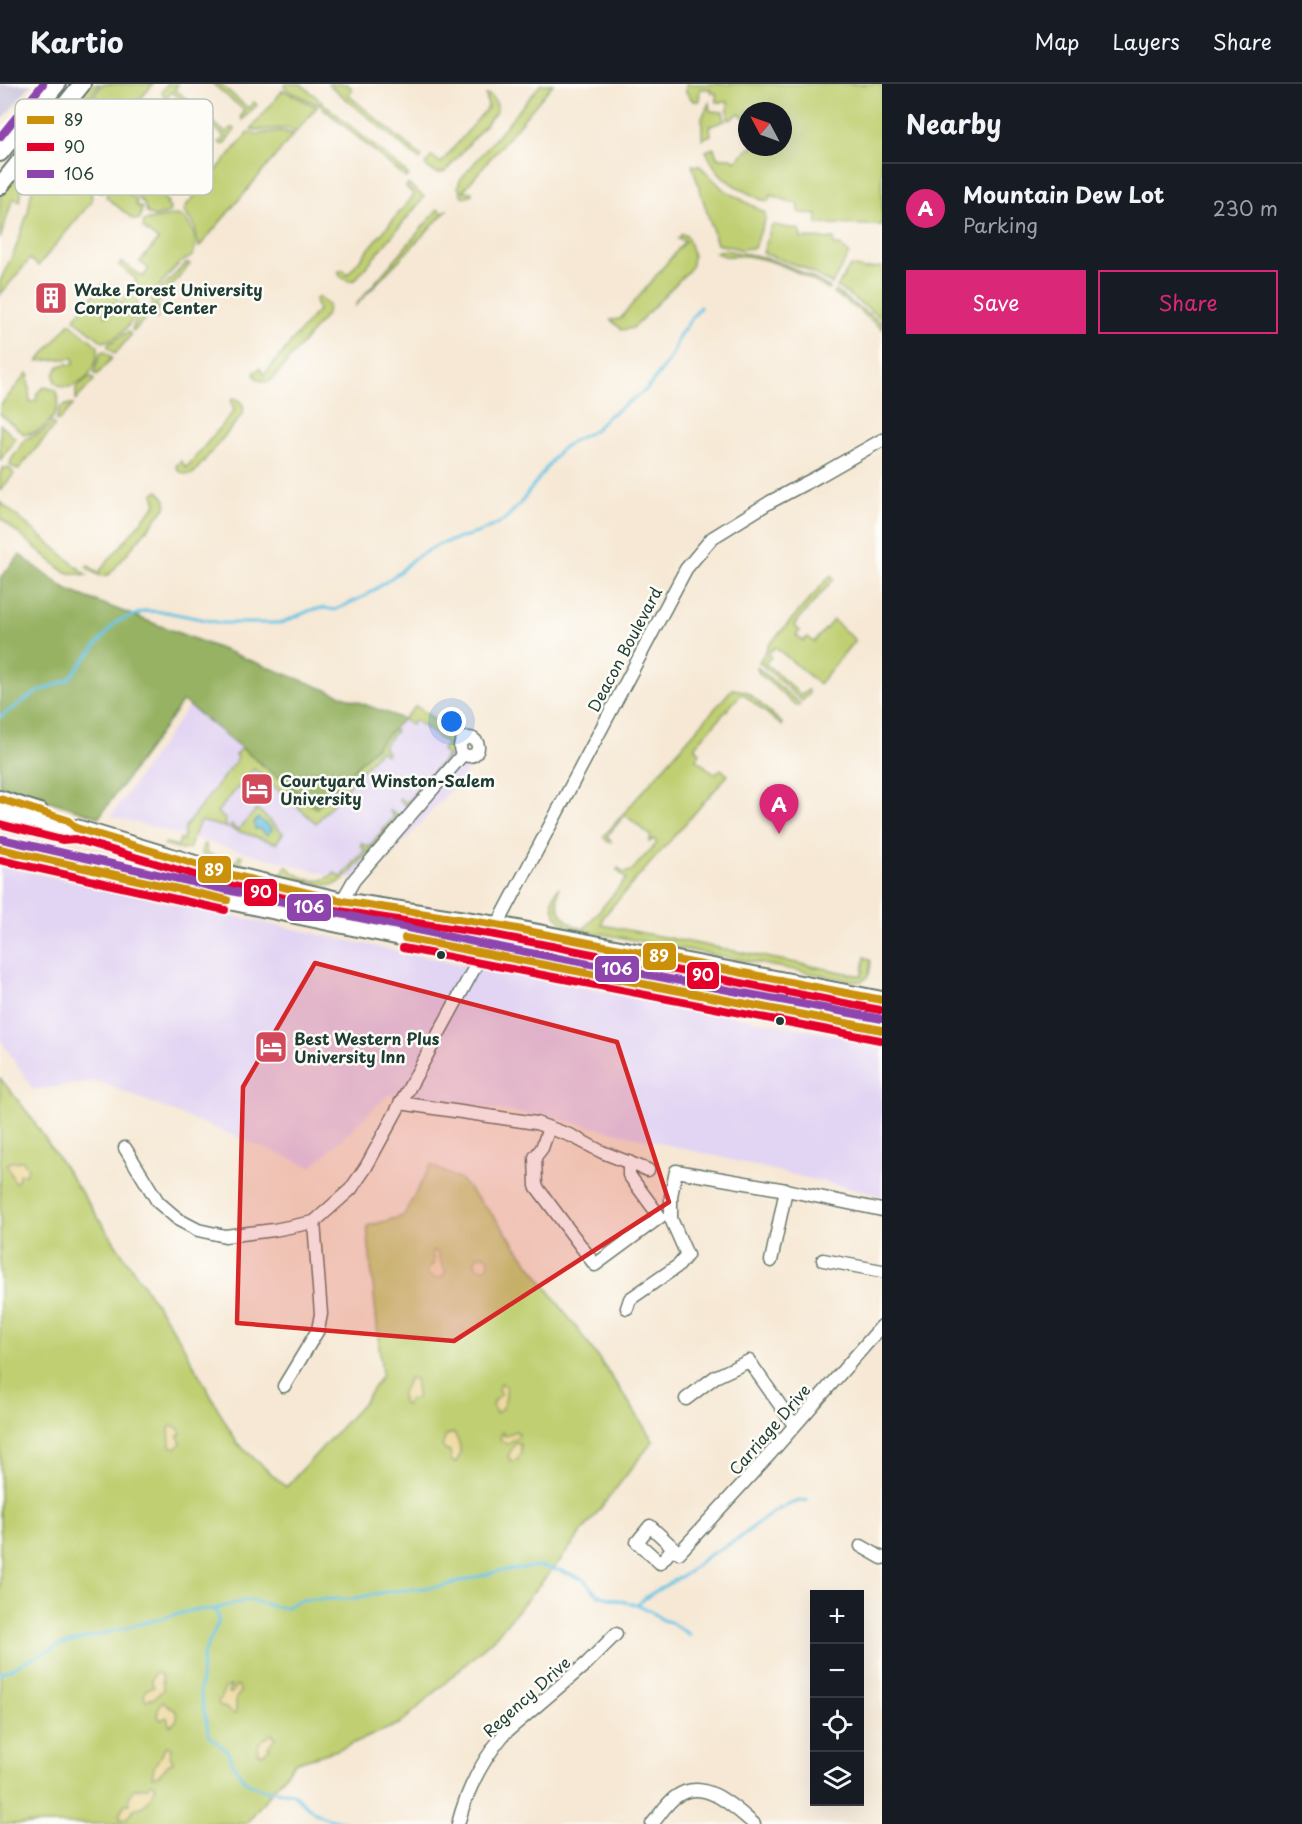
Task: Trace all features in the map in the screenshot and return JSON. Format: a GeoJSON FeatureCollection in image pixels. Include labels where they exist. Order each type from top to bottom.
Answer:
{"type":"FeatureCollection","features":[{"type":"Feature","properties":{"kind":"main road"},"geometry":{"type":"LineString","coordinates":[[45,99],[57,84]]}},
{"type":"Feature","properties":{"kind":"main road"},"geometry":{"type":"LineString","coordinates":[[70,99],[82,84]]}},
{"type":"Feature","properties":{"kind":"main road"},"geometry":{"type":"LineString","coordinates":[[0,153],[15,135]]}},
{"type":"Feature","properties":{"kind":"main road"},"geometry":{"type":"LineString","coordinates":[[0,186],[15,167]]}},
{"type":"Feature","properties":{"kind":"main road"},"geometry":{"type":"LineString","coordinates":[[0,799],[67,820],[76,828],[228,874],[342,901],[497,925],[882,1000]]}},
{"type":"Feature","properties":{"kind":"main road"},"geometry":{"type":"LineString","coordinates":[[0,813],[64,830],[76,828]]}},
{"type":"Feature","properties":{"kind":"main road"},"geometry":{"type":"LineString","coordinates":[[0,849],[482,954],[882,1030]]}},
{"type":"Feature","properties":{"kind":"main road"},"geometry":{"type":"LineString","coordinates":[[800,1015],[805,985]]}},
{"type":"Feature","properties":{"kind":"street","name":"Deacon Boulevard"},"geometry":{"type":"LineString","coordinates":[[314,1222],[351,1189],[366,1167],[482,954],[686,568],[712,538],[770,502],[882,440]]}},
{"type":"Feature","properties":{"kind":"street"},"geometry":{"type":"LineString","coordinates":[[342,901],[354,880],[463,754]]}},
{"type":"Feature","properties":{"kind":"street"},"geometry":{"type":"LineString","coordinates":[[400,1103],[536,1123],[572,1136],[602,1152],[648,1170]]}},
{"type":"Feature","properties":{"kind":"street"},"geometry":{"type":"LineString","coordinates":[[549,1128],[542,1148],[535,1157],[536,1186],[596,1265],[660,1217],[629,1175],[629,1162]]}},
{"type":"Feature","properties":{"kind":"street"},"geometry":{"type":"LineString","coordinates":[[124,1148],[158,1202],[179,1221],[198,1230],[225,1236],[314,1222],[321,1314],[318,1330],[284,1386]]}},
{"type":"Feature","properties":{"kind":"street"},"geometry":{"type":"LineString","coordinates":[[627,1308],[630,1299],[680,1265],[687,1255],[671,1219],[671,1196],[676,1171],[882,1210]]}},
{"type":"Feature","properties":{"kind":"street"},"geometry":{"type":"LineString","coordinates":[[771,1261],[786,1190]]}},
{"type":"Feature","properties":{"kind":"street"},"geometry":{"type":"LineString","coordinates":[[823,1260],[882,1271]]}},
{"type":"Feature","properties":{"kind":"street","name":"Carriage Drive"},"geometry":{"type":"LineString","coordinates":[[676,1550],[794,1425],[882,1326]]}},
{"type":"Feature","properties":{"kind":"street"},"geometry":{"type":"LineString","coordinates":[[686,1399],[715,1377],[749,1361],[794,1425]]}},
{"type":"Feature","properties":{"kind":"street"},"geometry":{"type":"LineString","coordinates":[[861,1546],[882,1558]]}},
{"type":"Feature","properties":{"kind":"street","name":"Regency Drive"},"geometry":{"type":"LineString","coordinates":[[458,1824],[472,1781],[505,1733],[587,1663],[616,1634]]}},
{"type":"Feature","properties":{"kind":"street"},"geometry":{"type":"LineString","coordinates":[[652,1824],[676,1796],[693,1790],[702,1790],[718,1797],[754,1824]]}},
{"type":"Feature","properties":{"kind":"highlighted area"},"geometry":{"type":"Polygon","coordinates":[[[315,963],[617,1042],[669,1202],[454,1341],[237,1323],[243,1087],[315,963]]]}},
{"type":"Feature","properties":{"kind":"shaded area"},"geometry":{"type":"Polygon","coordinates":[[[0,84],[31,84],[19,99],[15,99],[15,104],[0,123],[0,84]]]}},
{"type":"Feature","properties":{"kind":"shaded area"},"geometry":{"type":"Polygon","coordinates":[[[193,700],[323,801],[409,715],[471,767],[370,880],[341,878],[111,816],[193,700]]]}},
{"type":"Feature","properties":{"kind":"shaded area"},"geometry":{"type":"Polygon","coordinates":[[[0,866],[453,963],[882,1044],[882,1196],[560,1119],[389,1094],[312,1167],[97,1081],[33,1090],[0,1039],[0,866]]]}},
{"type":"Feature","properties":{"kind":"green space"},"geometry":{"type":"Polygon","coordinates":[[[89,84],[100,84],[87,99],[77,99],[89,84]]]}},
{"type":"Feature","properties":{"kind":"green space"},"geometry":{"type":"Polygon","coordinates":[[[103,84],[153,84],[140,99],[91,99],[103,84]]]}},
{"type":"Feature","properties":{"kind":"green space"},"geometry":{"type":"Polygon","coordinates":[[[167,84],[178,84],[175,89],[187,99],[180,99],[172,92],[167,97],[163,96],[162,91],[167,84]]]}},
{"type":"Feature","properties":{"kind":"green space"},"geometry":{"type":"Polygon","coordinates":[[[213,84],[220,84],[248,108],[254,102],[257,105],[242,120],[241,116],[245,111],[213,84]]]}},
{"type":"Feature","properties":{"kind":"green space"},"geometry":{"type":"Polygon","coordinates":[[[301,84],[322,102],[319,105],[289,91],[284,86],[301,84]]]}},
{"type":"Feature","properties":{"kind":"green space"},"geometry":{"type":"Polygon","coordinates":[[[328,84],[347,84],[353,89],[348,95],[422,157],[420,160],[328,84]]]}},
{"type":"Feature","properties":{"kind":"green space"},"geometry":{"type":"Polygon","coordinates":[[[541,84],[553,84],[463,191],[472,192],[472,194],[462,196],[458,187],[460,180],[541,84]]]}},
{"type":"Feature","properties":{"kind":"green space"},"geometry":{"type":"Polygon","coordinates":[[[686,84],[882,84],[882,225],[817,224],[817,215],[798,212],[799,205],[771,195],[768,201],[762,200],[728,182],[717,170],[706,151],[714,148],[717,158],[732,158],[735,161],[741,156],[792,156],[792,102],[738,102],[738,114],[730,120],[728,119],[728,102],[717,102],[716,93],[711,93],[710,89],[700,89],[699,101],[693,101],[686,92],[686,84]]]}},
{"type":"Feature","properties":{"kind":"green space"},"geometry":{"type":"Polygon","coordinates":[[[283,90],[317,107],[296,132],[285,129],[251,129],[283,90]]]}},
{"type":"Feature","properties":{"kind":"green space"},"geometry":{"type":"Polygon","coordinates":[[[486,95],[496,102],[496,112],[446,171],[437,173],[425,165],[432,156],[441,163],[488,107],[486,95]]]}},
{"type":"Feature","properties":{"kind":"green space"},"geometry":{"type":"Polygon","coordinates":[[[709,103],[710,111],[723,112],[725,121],[710,126],[711,135],[702,139],[702,118],[709,103]]]}},
{"type":"Feature","properties":{"kind":"green space"},"geometry":{"type":"Polygon","coordinates":[[[324,104],[409,175],[406,178],[322,107],[324,104]]]}},
{"type":"Feature","properties":{"kind":"green space"},"geometry":{"type":"Polygon","coordinates":[[[213,122],[226,133],[234,128],[235,130],[223,145],[219,143],[224,136],[213,127],[213,122]]]}},
{"type":"Feature","properties":{"kind":"green space"},"geometry":{"type":"Polygon","coordinates":[[[280,131],[294,134],[199,247],[194,224],[184,212],[186,206],[195,195],[213,195],[213,174],[249,132],[258,134],[280,131]]]}},
{"type":"Feature","properties":{"kind":"green space"},"geometry":{"type":"Polygon","coordinates":[[[692,165],[700,166],[723,189],[765,213],[765,220],[754,248],[740,249],[717,244],[692,165]]]}},
{"type":"Feature","properties":{"kind":"green space"},"geometry":{"type":"Polygon","coordinates":[[[15,178],[15,195],[21,195],[20,201],[13,198],[0,239],[0,193],[15,178]]]}},
{"type":"Feature","properties":{"kind":"green space"},"geometry":{"type":"Polygon","coordinates":[[[408,184],[424,197],[422,200],[356,279],[349,281],[343,278],[339,275],[339,271],[344,270],[347,275],[414,195],[406,187],[408,184]]]}},
{"type":"Feature","properties":{"kind":"green space"},"geometry":{"type":"Polygon","coordinates":[[[31,195],[91,195],[92,201],[38,266],[30,259],[0,295],[0,281],[15,250],[28,212],[31,195]]]}},
{"type":"Feature","properties":{"kind":"green space"},"geometry":{"type":"Polygon","coordinates":[[[107,195],[130,195],[137,200],[136,205],[142,208],[140,219],[134,220],[106,197],[107,195]]]}},
{"type":"Feature","properties":{"kind":"green space"},"geometry":{"type":"Polygon","coordinates":[[[136,195],[160,195],[168,202],[166,204],[170,208],[169,213],[154,217],[147,213],[144,204],[136,195]]]}},
{"type":"Feature","properties":{"kind":"green space"},"geometry":{"type":"Polygon","coordinates":[[[438,209],[443,213],[448,209],[355,306],[438,209]]]}},
{"type":"Feature","properties":{"kind":"green space"},"geometry":{"type":"Polygon","coordinates":[[[176,215],[186,221],[193,232],[194,252],[191,257],[175,268],[153,292],[147,295],[139,294],[135,289],[136,279],[119,265],[122,262],[143,277],[149,269],[140,262],[158,240],[143,228],[144,221],[176,215]]]}},
{"type":"Feature","properties":{"kind":"green space"},"geometry":{"type":"Polygon","coordinates":[[[774,225],[800,230],[801,238],[834,239],[834,245],[840,245],[849,254],[832,284],[804,268],[763,253],[771,227],[774,225]]]}},
{"type":"Feature","properties":{"kind":"green space"},"geometry":{"type":"Polygon","coordinates":[[[682,234],[687,236],[692,252],[693,260],[690,269],[633,328],[622,330],[611,320],[620,319],[685,241],[678,239],[682,234]]]}},
{"type":"Feature","properties":{"kind":"green space"},"geometry":{"type":"Polygon","coordinates":[[[725,250],[777,262],[804,273],[830,288],[829,290],[769,261],[747,256],[722,255],[715,252],[725,250]]]}},
{"type":"Feature","properties":{"kind":"green space"},"geometry":{"type":"Polygon","coordinates":[[[186,263],[190,264],[156,305],[163,311],[161,313],[152,305],[152,298],[186,263]]]}},
{"type":"Feature","properties":{"kind":"green space"},"geometry":{"type":"Polygon","coordinates":[[[850,266],[864,269],[882,267],[882,318],[837,287],[850,266]]]}},
{"type":"Feature","properties":{"kind":"green space"},"geometry":{"type":"Polygon","coordinates":[[[103,284],[119,298],[110,309],[103,310],[106,316],[126,296],[132,296],[138,302],[127,328],[103,342],[74,319],[103,284]]]}},
{"type":"Feature","properties":{"kind":"green space"},"geometry":{"type":"Polygon","coordinates":[[[835,291],[882,323],[882,329],[833,293],[835,291]]]}},
{"type":"Feature","properties":{"kind":"green space"},"geometry":{"type":"Polygon","coordinates":[[[319,297],[328,305],[327,314],[272,380],[267,382],[259,379],[254,373],[260,368],[264,375],[318,310],[315,300],[319,297]]]}},
{"type":"Feature","properties":{"kind":"green space"},"geometry":{"type":"Polygon","coordinates":[[[148,309],[158,317],[156,319],[149,314],[134,331],[132,330],[139,311],[148,309]]]}},
{"type":"Feature","properties":{"kind":"green space"},"geometry":{"type":"Polygon","coordinates":[[[70,323],[98,346],[98,349],[95,363],[87,376],[78,384],[66,387],[55,382],[54,374],[59,366],[72,365],[73,358],[38,361],[70,323]]]}},
{"type":"Feature","properties":{"kind":"green space"},"geometry":{"type":"Polygon","coordinates":[[[128,332],[131,335],[115,354],[108,344],[128,332]]]}},
{"type":"Feature","properties":{"kind":"green space"},"geometry":{"type":"Polygon","coordinates":[[[104,351],[112,358],[97,375],[94,372],[101,352],[104,351]]]}},
{"type":"Feature","properties":{"kind":"green space"},"geometry":{"type":"Polygon","coordinates":[[[27,373],[30,402],[36,401],[37,393],[44,387],[56,390],[58,405],[46,426],[24,434],[0,414],[0,406],[27,373]]]}},
{"type":"Feature","properties":{"kind":"green space"},"geometry":{"type":"Polygon","coordinates":[[[89,377],[94,380],[76,400],[76,388],[89,377]]]}},
{"type":"Feature","properties":{"kind":"green space"},"geometry":{"type":"Polygon","coordinates":[[[234,398],[244,409],[242,415],[194,473],[181,472],[176,466],[181,461],[186,468],[234,411],[231,401],[234,398]]]}},
{"type":"Feature","properties":{"kind":"green space"},"geometry":{"type":"Polygon","coordinates":[[[73,405],[59,421],[56,420],[61,407],[73,405]]]}},
{"type":"Feature","properties":{"kind":"green space"},"geometry":{"type":"Polygon","coordinates":[[[53,423],[55,426],[18,470],[10,465],[25,439],[40,433],[53,423]]]}},
{"type":"Feature","properties":{"kind":"green space"},"geometry":{"type":"Polygon","coordinates":[[[0,424],[16,439],[0,460],[0,424]]]}},
{"type":"Feature","properties":{"kind":"green space"},"geometry":{"type":"Polygon","coordinates":[[[3,468],[9,468],[14,474],[0,491],[0,473],[3,468]]]}},
{"type":"Feature","properties":{"kind":"green space"},"geometry":{"type":"Polygon","coordinates":[[[158,491],[166,500],[165,508],[110,574],[100,576],[86,567],[88,565],[98,573],[156,504],[153,494],[158,491]]]}},
{"type":"Feature","properties":{"kind":"green space"},"geometry":{"type":"Polygon","coordinates":[[[0,502],[87,575],[69,573],[61,569],[0,518],[0,502]]]}},
{"type":"Feature","properties":{"kind":"green space"},"geometry":{"type":"Polygon","coordinates":[[[20,555],[67,590],[403,719],[316,808],[183,701],[99,817],[0,785],[0,578],[20,555]]]}},
{"type":"Feature","properties":{"kind":"green space"},"geometry":{"type":"Polygon","coordinates":[[[831,575],[834,579],[794,625],[800,631],[796,635],[803,641],[808,637],[814,642],[833,620],[855,640],[819,684],[775,647],[768,654],[771,657],[765,663],[801,695],[808,690],[809,694],[802,701],[759,662],[770,644],[831,575]]]}},
{"type":"Feature","properties":{"kind":"green space"},"geometry":{"type":"Polygon","coordinates":[[[756,666],[800,704],[799,706],[796,706],[759,673],[756,666]]]}},
{"type":"Feature","properties":{"kind":"green space"},"geometry":{"type":"Polygon","coordinates":[[[732,689],[746,691],[782,723],[782,726],[742,693],[695,746],[700,753],[696,759],[715,774],[721,769],[728,775],[603,917],[602,925],[862,976],[865,957],[871,961],[870,969],[869,975],[862,981],[571,928],[565,925],[554,910],[553,899],[559,887],[558,902],[562,914],[571,923],[584,929],[626,879],[617,870],[618,868],[624,873],[631,871],[657,843],[654,839],[649,842],[651,836],[625,815],[607,836],[611,842],[603,837],[732,689]]]}},
{"type":"Feature","properties":{"kind":"green space"},"geometry":{"type":"Polygon","coordinates":[[[416,706],[463,740],[406,806],[399,800],[406,803],[447,756],[442,750],[447,744],[415,720],[411,725],[403,719],[416,706]]]}},
{"type":"Feature","properties":{"kind":"green space"},"geometry":{"type":"Polygon","coordinates":[[[392,730],[396,731],[383,746],[386,755],[380,750],[316,823],[254,769],[217,812],[226,820],[224,823],[228,828],[200,821],[189,849],[181,850],[164,845],[166,843],[178,846],[180,839],[183,840],[185,827],[238,758],[235,755],[241,748],[316,808],[392,730]]]}},
{"type":"Feature","properties":{"kind":"green space"},"geometry":{"type":"Polygon","coordinates":[[[257,809],[283,833],[276,843],[231,829],[231,825],[238,830],[257,809]]]}},
{"type":"Feature","properties":{"kind":"green space"},"geometry":{"type":"Polygon","coordinates":[[[390,811],[397,814],[397,819],[344,880],[334,885],[286,878],[204,856],[201,852],[203,845],[206,844],[206,853],[236,862],[239,855],[242,856],[241,863],[282,874],[286,866],[310,880],[322,880],[335,873],[341,878],[365,850],[361,843],[369,847],[394,817],[390,811]]]}},
{"type":"Feature","properties":{"kind":"green space"},"geometry":{"type":"Polygon","coordinates":[[[0,1078],[28,1113],[180,1340],[237,1443],[286,1487],[363,1403],[382,1375],[367,1226],[403,1216],[431,1165],[461,1180],[496,1219],[595,1353],[653,1441],[558,1563],[493,1639],[401,1723],[337,1750],[294,1763],[246,1824],[0,1824],[0,1078]]]}},
{"type":"Feature","properties":{"kind":"sand"},"geometry":{"type":"Polygon","coordinates":[[[23,1161],[28,1168],[26,1174],[19,1174],[18,1181],[15,1183],[7,1165],[10,1162],[23,1161]]]}},
{"type":"Feature","properties":{"kind":"sand"},"geometry":{"type":"Polygon","coordinates":[[[433,1251],[438,1253],[446,1271],[442,1277],[427,1274],[428,1268],[433,1265],[434,1259],[431,1254],[433,1251]]]}},
{"type":"Feature","properties":{"kind":"sand"},"geometry":{"type":"Polygon","coordinates":[[[482,1255],[487,1257],[489,1262],[487,1267],[482,1269],[477,1267],[475,1262],[477,1257],[482,1255]]]}},
{"type":"Feature","properties":{"kind":"sand"},"geometry":{"type":"Polygon","coordinates":[[[409,1378],[415,1379],[417,1393],[416,1399],[410,1399],[405,1405],[402,1403],[402,1393],[409,1378]]]}},
{"type":"Feature","properties":{"kind":"sand"},"geometry":{"type":"Polygon","coordinates":[[[501,1383],[506,1387],[506,1398],[502,1409],[496,1413],[492,1405],[501,1395],[498,1389],[501,1383]]]}},
{"type":"Feature","properties":{"kind":"sand"},"geometry":{"type":"Polygon","coordinates":[[[172,1426],[179,1429],[181,1433],[178,1436],[181,1443],[176,1448],[170,1446],[169,1428],[172,1426]]]}},
{"type":"Feature","properties":{"kind":"sand"},"geometry":{"type":"Polygon","coordinates":[[[515,1431],[519,1433],[517,1437],[507,1444],[500,1440],[502,1432],[505,1436],[515,1431]]]}},
{"type":"Feature","properties":{"kind":"sand"},"geometry":{"type":"Polygon","coordinates":[[[453,1433],[460,1448],[458,1460],[455,1463],[451,1460],[450,1451],[446,1451],[442,1446],[446,1436],[453,1433]]]}},
{"type":"Feature","properties":{"kind":"sand"},"geometry":{"type":"Polygon","coordinates":[[[516,1442],[520,1444],[521,1453],[517,1460],[511,1461],[508,1456],[516,1442]]]}},
{"type":"Feature","properties":{"kind":"sand"},"geometry":{"type":"Polygon","coordinates":[[[156,1672],[162,1676],[163,1690],[154,1698],[145,1700],[144,1693],[148,1688],[154,1687],[151,1680],[156,1672]]]}},
{"type":"Feature","properties":{"kind":"sand"},"geometry":{"type":"Polygon","coordinates":[[[236,1685],[239,1686],[240,1693],[236,1698],[236,1713],[234,1714],[218,1703],[225,1688],[231,1686],[228,1693],[232,1693],[236,1685]]]}},
{"type":"Feature","properties":{"kind":"sand"},"geometry":{"type":"Polygon","coordinates":[[[163,1701],[176,1713],[177,1719],[172,1725],[169,1725],[167,1717],[161,1720],[157,1715],[163,1701]]]}},
{"type":"Feature","properties":{"kind":"sand"},"geometry":{"type":"Polygon","coordinates":[[[271,1734],[276,1737],[268,1747],[270,1748],[263,1754],[257,1753],[259,1743],[271,1734]]]}},
{"type":"Feature","properties":{"kind":"sand"},"geometry":{"type":"Polygon","coordinates":[[[166,1746],[171,1747],[170,1755],[173,1763],[169,1764],[159,1775],[152,1777],[154,1767],[166,1746]]]}},
{"type":"Feature","properties":{"kind":"sand"},"geometry":{"type":"Polygon","coordinates":[[[151,1783],[156,1787],[148,1802],[133,1809],[127,1818],[120,1819],[120,1812],[125,1804],[130,1804],[129,1798],[134,1789],[148,1787],[151,1783]]]}},
{"type":"Feature","properties":{"kind":"water"},"geometry":{"type":"Polygon","coordinates":[[[258,818],[272,829],[267,835],[260,829],[255,829],[254,823],[258,818]]]}},
{"type":"Feature","properties":{"kind":"waterway"},"geometry":{"type":"LineString","coordinates":[[0,717],[35,693],[68,680],[116,622],[145,611],[166,612],[221,623],[281,623],[311,610],[324,608],[335,610],[367,595],[401,571],[413,559],[440,544],[480,532],[503,521],[519,505],[559,451],[595,430],[607,417],[646,390],[672,355],[679,336],[700,307]]}},
{"type":"Feature","properties":{"kind":"waterway"},"geometry":{"type":"LineString","coordinates":[[637,1605],[687,1573],[709,1555],[741,1537],[772,1513],[790,1504],[808,1500]]}},
{"type":"Feature","properties":{"kind":"waterway"},"geometry":{"type":"LineString","coordinates":[[0,1674],[60,1645],[193,1610],[214,1609],[249,1600],[276,1607],[287,1607],[297,1601],[310,1599],[351,1599],[385,1592],[443,1586],[499,1571],[540,1566],[583,1579],[598,1595],[651,1611],[662,1620],[670,1622],[690,1635]]}},
{"type":"Feature","properties":{"kind":"waterway"},"geometry":{"type":"LineString","coordinates":[[215,1610],[218,1623],[203,1655],[200,1692],[209,1735],[228,1752],[235,1768],[245,1781],[260,1789],[292,1793],[315,1813],[345,1823]]}},
{"type":"Feature","properties":{"kind":"transit line","name":"106"},"geometry":{"type":"LineString","coordinates":[[31,99],[43,84]]}},
{"type":"Feature","properties":{"kind":"transit line","name":"106"},"geometry":{"type":"LineString","coordinates":[[0,137],[15,119]]}},
{"type":"Feature","properties":{"kind":"transit line","name":"89"},"geometry":{"type":"LineString","coordinates":[[0,799],[67,820],[76,828],[228,874],[342,901],[497,925],[882,1000]]}},
{"type":"Feature","properties":{"kind":"transit line","name":"90"},"geometry":{"type":"LineString","coordinates":[[0,824],[62,840],[75,839],[225,884],[340,911],[495,935],[880,1010]]}},
{"type":"Feature","properties":{"kind":"transit line","name":"106"},"geometry":{"type":"LineString","coordinates":[[2,839],[236,892],[484,944],[882,1019]]}},
{"type":"Feature","properties":{"kind":"transit line","name":"89"},"geometry":{"type":"LineString","coordinates":[[0,849],[227,900]]}},
{"type":"Feature","properties":{"kind":"transit line","name":"90"},"geometry":{"type":"LineString","coordinates":[[0,860],[225,910]]}},
{"type":"Feature","properties":{"kind":"transit line","name":"89"},"geometry":{"type":"LineString","coordinates":[[405,938],[882,1030]]}},
{"type":"Feature","properties":{"kind":"transit line","name":"90"},"geometry":{"type":"LineString","coordinates":[[403,948],[880,1040]]}},
{"type":"Feature","properties":{"kind":"place","name":"Wake Forest University Corporate Center"},"geometry":{"type":"Point","coordinates":[51,298]}},
{"type":"Feature","properties":{"kind":"place","name":"Courtyard Winston-Salem University"},"geometry":{"type":"Point","coordinates":[257,789]}},
{"type":"Feature","properties":{"kind":"place","name":"Mountain Dew Lot"},"geometry":{"type":"Point","coordinates":[779,834]}},
{"type":"Feature","properties":{"kind":"place","name":"Best Western Plus University Inn"},"geometry":{"type":"Point","coordinates":[271,1047]}}]}
